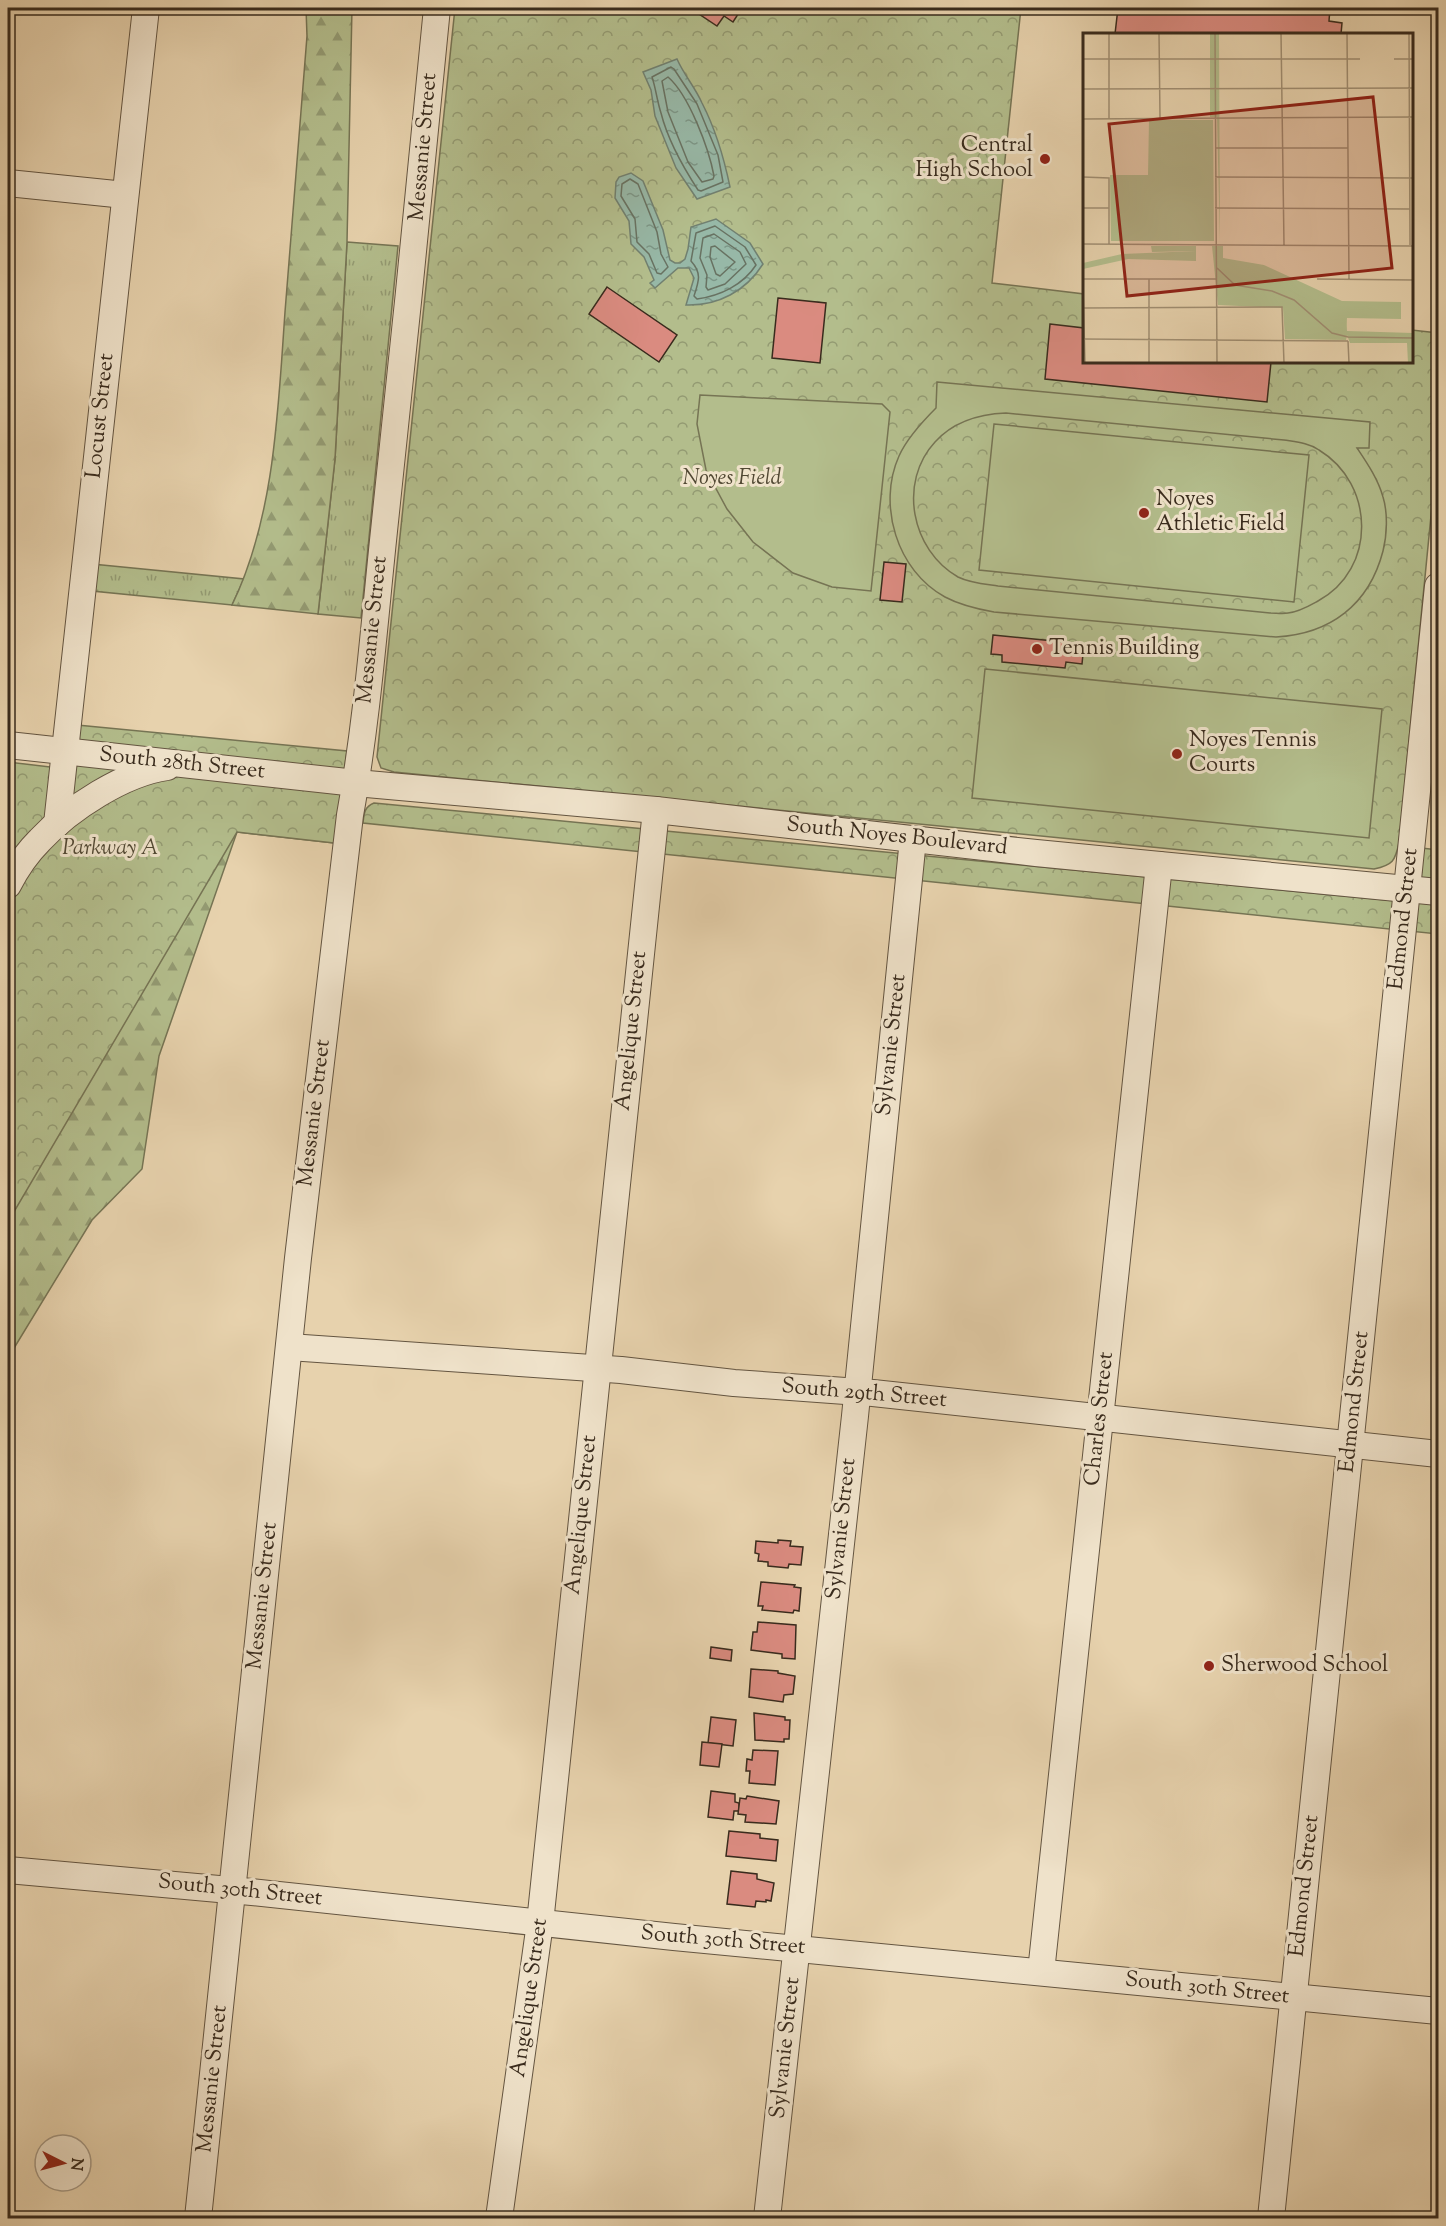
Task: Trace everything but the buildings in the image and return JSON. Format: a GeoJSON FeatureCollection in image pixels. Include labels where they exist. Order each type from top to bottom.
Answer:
{"type":"FeatureCollection","features":[{"type":"Feature","properties":{"kind":"street","name":"Locust Street"},"geometry":{"type":"LineString","coordinates":[[57,824],[146,8]]}},
{"type":"Feature","properties":{"kind":"street","name":"Messanie Street"},"geometry":{"type":"LineString","coordinates":[[198,2218],[289,1347],[406,336],[437,8]]}},
{"type":"Feature","properties":{"kind":"street"},"geometry":{"type":"LineString","coordinates":[[8,183],[125,195]]}},
{"type":"Feature","properties":{"kind":"street","name":"Edmond Street"},"geometry":{"type":"LineString","coordinates":[[1271,2218],[1438,586]]}},
{"type":"Feature","properties":{"kind":"street","name":"South 28th Street"},"geometry":{"type":"LineString","coordinates":[[8,745],[356,783]]}},
{"type":"Feature","properties":{"kind":"street"},"geometry":{"type":"LineString","coordinates":[[8,885],[39,840],[57,824],[107,790],[149,770],[188,765]]}},
{"type":"Feature","properties":{"kind":"street","name":"South Noyes Boulevard"},"geometry":{"type":"LineString","coordinates":[[356,783],[656,810],[1159,865],[1438,892]]}},
{"type":"Feature","properties":{"kind":"street","name":"Angelique Street"},"geometry":{"type":"LineString","coordinates":[[499,2218],[540,1923],[656,810]]}},
{"type":"Feature","properties":{"kind":"street","name":"Sylvanie Street"},"geometry":{"type":"LineString","coordinates":[[767,2218],[857,1392],[913,839]]}},
{"type":"Feature","properties":{"kind":"street","name":"Charles Street"},"geometry":{"type":"LineString","coordinates":[[1041,1972],[1159,865]]}},
{"type":"Feature","properties":{"kind":"street","name":"South 29th Street"},"geometry":{"type":"LineString","coordinates":[[289,1347],[597,1368],[745,1384],[857,1392],[1438,1454]]}},
{"type":"Feature","properties":{"kind":"street","name":"South 30th Street"},"geometry":{"type":"LineString","coordinates":[[8,1870],[233,1890],[540,1923],[1438,2011]]}},
{"type":"Feature","properties":{"kind":"green space"},"geometry":{"type":"Polygon","coordinates":[[[306,8],[352,8],[347,242],[335,459],[318,614],[232,605],[257,535],[272,462],[280,387],[307,36],[306,8]]]}},
{"type":"Feature","properties":{"kind":"green space","name":"Noyes Field"},"geometry":{"type":"Polygon","coordinates":[[[455,8],[1021,8],[992,283],[1083,294],[1083,363],[1413,363],[1413,330],[1438,333],[1438,444],[1399,843],[1392,861],[1385,866],[1374,869],[394,772],[381,768],[377,757],[455,8]]]}},
{"type":"Feature","properties":{"kind":"green space"},"geometry":{"type":"Polygon","coordinates":[[[347,242],[398,246],[361,618],[318,614],[335,459],[347,242]]]}},
{"type":"Feature","properties":{"kind":"green space"},"geometry":{"type":"Polygon","coordinates":[[[937,382],[1370,422],[1369,448],[1357,448],[1375,478],[1385,503],[1385,538],[1377,570],[1357,601],[1330,623],[1296,635],[1276,637],[994,612],[957,602],[928,585],[914,571],[896,535],[891,515],[890,495],[899,456],[920,425],[936,408],[937,382]],[[1006,413],[986,415],[968,420],[950,429],[935,442],[923,458],[916,476],[915,514],[920,533],[929,550],[942,565],[958,577],[972,582],[1270,613],[1292,612],[1318,601],[1337,587],[1351,569],[1359,548],[1362,526],[1359,504],[1351,483],[1337,465],[1315,448],[1284,440],[1006,413]]]}},
{"type":"Feature","properties":{"kind":"green space"},"geometry":{"type":"Polygon","coordinates":[[[700,395],[882,404],[890,412],[871,591],[832,587],[793,573],[753,542],[727,509],[706,470],[697,424],[700,395]]]}},
{"type":"Feature","properties":{"kind":"green space","name":"Noyes Athletic Field"},"geometry":{"type":"Polygon","coordinates":[[[994,424],[1309,455],[1294,602],[979,570],[994,424]]]}},
{"type":"Feature","properties":{"kind":"green space"},"geometry":{"type":"Polygon","coordinates":[[[92,564],[244,579],[232,605],[92,591],[92,564]]]}},
{"type":"Feature","properties":{"kind":"green space","name":"Noyes Tennis Courts"},"geometry":{"type":"Polygon","coordinates":[[[985,669],[1382,709],[1369,838],[972,798],[985,669]]]}},
{"type":"Feature","properties":{"kind":"green space","name":"Parkway A"},"geometry":{"type":"Polygon","coordinates":[[[77,725],[347,751],[334,843],[237,832],[8,1222],[8,762],[50,767],[77,725]]]}},
{"type":"Feature","properties":{"kind":"green space"},"geometry":{"type":"Polygon","coordinates":[[[374,803],[1417,903],[1422,848],[1438,850],[1438,934],[363,823],[366,809],[374,803]]]}},
{"type":"Feature","properties":{"kind":"green space"},"geometry":{"type":"Polygon","coordinates":[[[195,826],[334,843],[237,832],[159,1056],[142,1169],[92,1220],[8,1358],[8,1144],[195,826]]]}},
{"type":"Feature","properties":{"kind":"water"},"geometry":{"type":"Polygon","coordinates":[[[677,59],[711,123],[730,187],[697,199],[676,168],[655,116],[651,90],[643,72],[677,59]]]}},
{"type":"Feature","properties":{"kind":"water"},"geometry":{"type":"Polygon","coordinates":[[[631,173],[643,181],[663,230],[670,260],[680,263],[685,259],[691,227],[716,219],[750,243],[763,264],[756,274],[730,295],[698,305],[686,305],[694,278],[689,268],[678,268],[655,288],[650,283],[654,280],[644,257],[631,244],[629,221],[615,198],[616,182],[619,177],[631,173]]]}},
{"type":"Feature","properties":{"kind":"place","name":"Central High School"},"geometry":{"type":"Point","coordinates":[1045,159]}},
{"type":"Feature","properties":{"kind":"place","name":"Noyes Athletic Field"},"geometry":{"type":"Point","coordinates":[1144,513]}},
{"type":"Feature","properties":{"kind":"place","name":"Tennis Building"},"geometry":{"type":"Point","coordinates":[1037,649]}},
{"type":"Feature","properties":{"kind":"place","name":"Noyes Tennis Courts"},"geometry":{"type":"Point","coordinates":[1177,754]}},
{"type":"Feature","properties":{"kind":"place","name":"Sherwood School"},"geometry":{"type":"Point","coordinates":[1209,1666]}}]}
